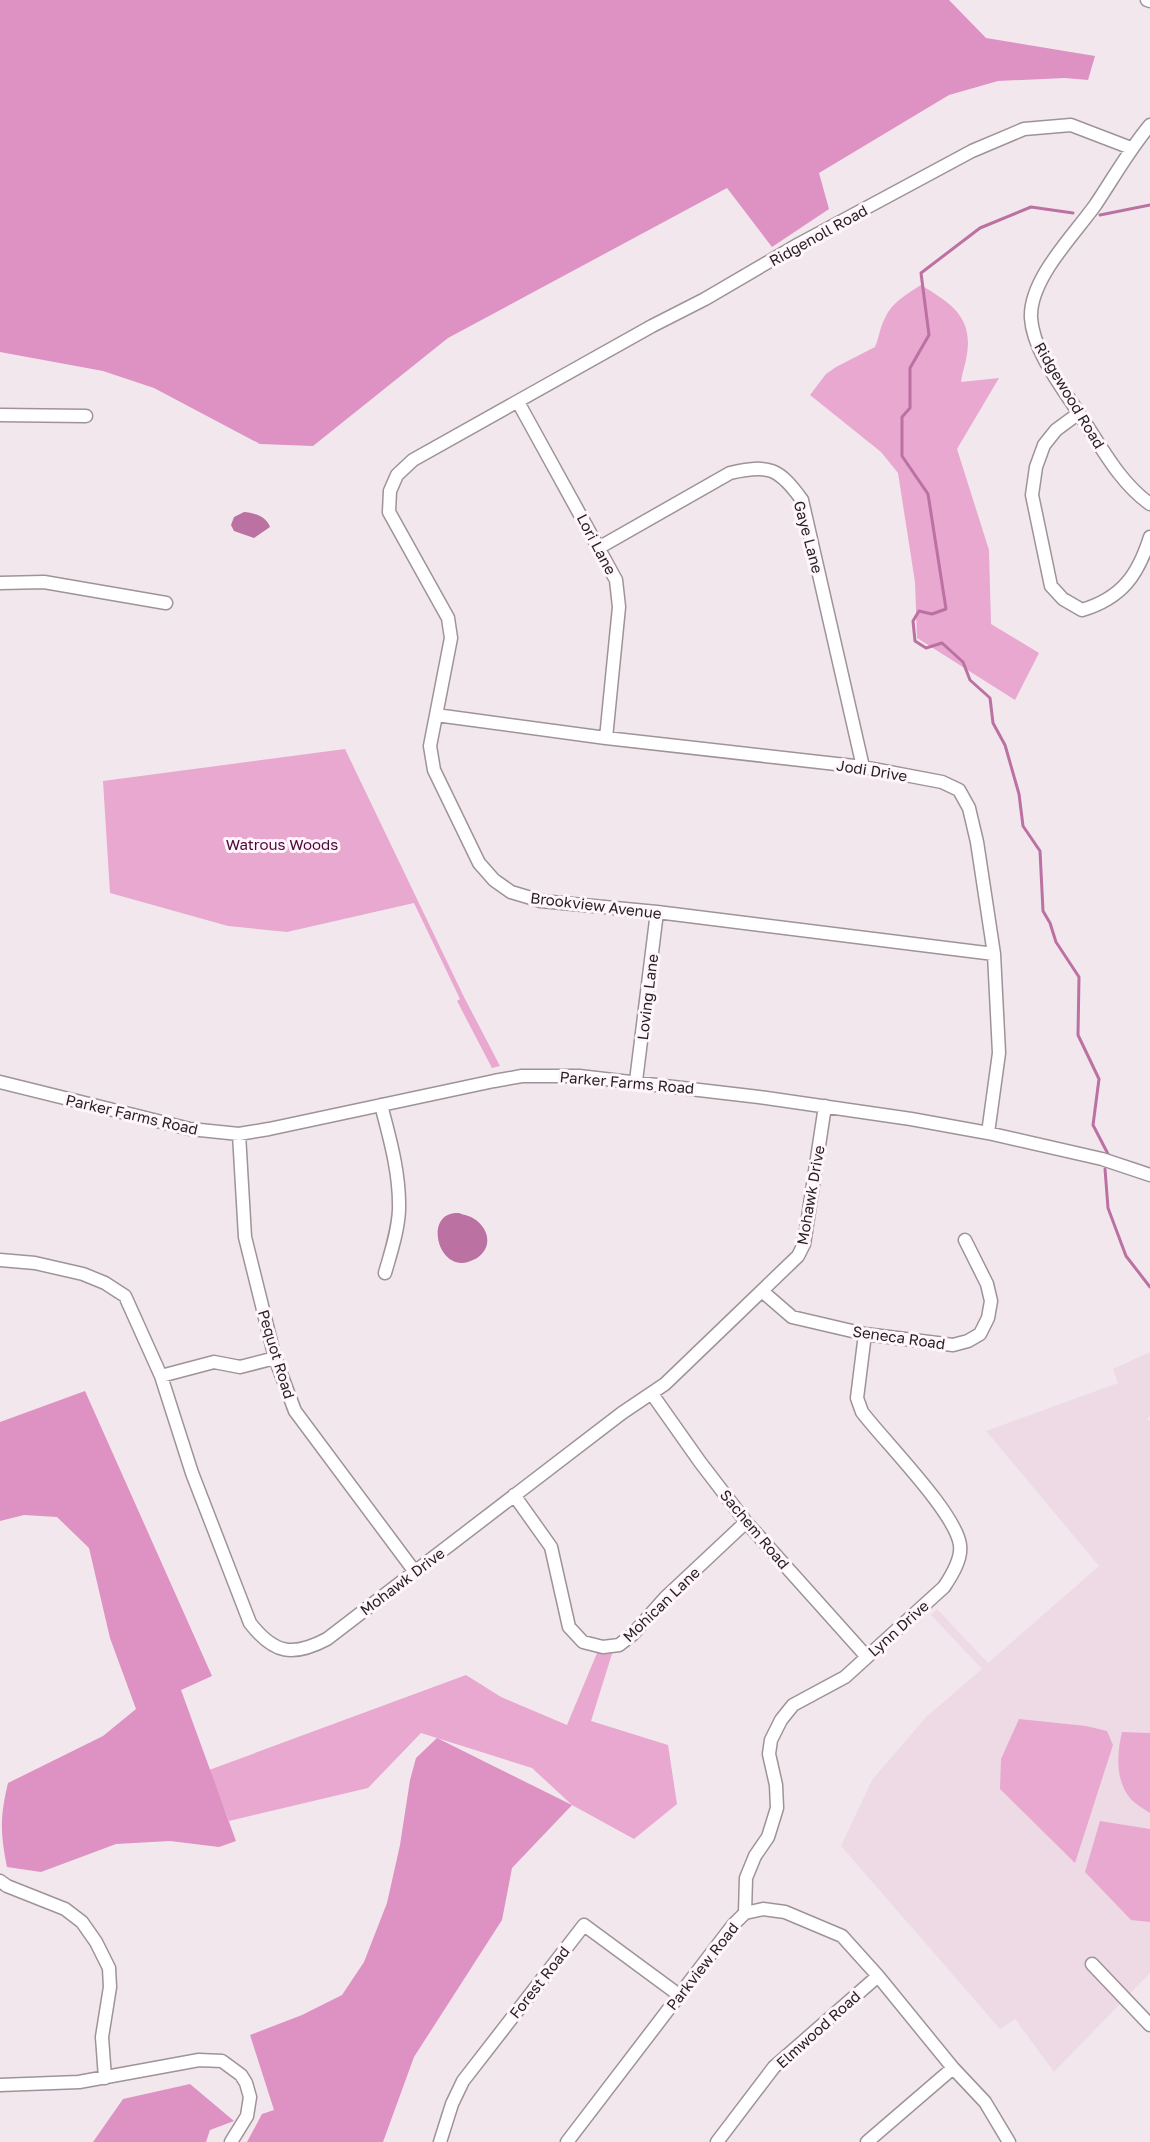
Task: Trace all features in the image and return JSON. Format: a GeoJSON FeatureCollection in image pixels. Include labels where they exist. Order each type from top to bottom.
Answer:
{"type":"FeatureCollection","features":[{"type":"Feature","properties":{"kind":"street","name":"Ridgenoll Road"},"geometry":{"type":"LineString","coordinates":[[518,402],[972,150],[1024,129],[1071,125],[1131,148]]}},
{"type":"Feature","properties":{"kind":"street","name":"Ridgewood Road"},"geometry":{"type":"LineString","coordinates":[[1150,125],[1131,148],[1095,205],[1055,258],[1038,287],[1031,315],[1034,336],[1054,375],[1121,478],[1137,495],[1150,504]]}},
{"type":"Feature","properties":{"kind":"street","name":"Lori Lane"},"geometry":{"type":"LineString","coordinates":[[518,402],[616,580],[619,607],[606,738]]}},
{"type":"Feature","properties":{"kind":"street","name":"Brookview Avenue"},"geometry":{"type":"LineString","coordinates":[[518,402],[413,459],[397,475],[390,491],[388,512],[448,618],[452,638],[430,746],[434,770],[479,864],[494,880],[511,892],[541,901],[657,912],[994,954]]}},
{"type":"Feature","properties":{"kind":"street"},"geometry":{"type":"LineString","coordinates":[[1079,413],[1056,430],[1044,446],[1036,467],[1032,495],[1051,586],[1063,599],[1082,610],[1102,604],[1123,587],[1143,562],[1150,537]]}},
{"type":"Feature","properties":{"kind":"street"},"geometry":{"type":"LineString","coordinates":[[0,415],[86,416]]}},
{"type":"Feature","properties":{"kind":"street","name":"Gaye Lane"},"geometry":{"type":"LineString","coordinates":[[600,548],[730,473],[750,468],[773,470],[788,480],[802,500],[863,767]]}},
{"type":"Feature","properties":{"kind":"street"},"geometry":{"type":"LineString","coordinates":[[0,583],[44,582],[166,603]]}},
{"type":"Feature","properties":{"kind":"street","name":"Jodi Drive"},"geometry":{"type":"LineString","coordinates":[[436,714],[606,738],[863,767],[942,782],[959,790],[972,819],[994,954],[999,1053],[988,1133]]}},
{"type":"Feature","properties":{"kind":"street","name":"Loving Lane"},"geometry":{"type":"LineString","coordinates":[[636,1081],[657,912]]}},
{"type":"Feature","properties":{"kind":"street","name":"Parker Farms Road"},"geometry":{"type":"LineString","coordinates":[[0,1082],[190,1129],[239,1134],[522,1076],[579,1076],[636,1081],[825,1106],[988,1133],[1102,1159],[1150,1175]]}},
{"type":"Feature","properties":{"kind":"street"},"geometry":{"type":"LineString","coordinates":[[381,1105],[396,1164],[399,1209],[394,1244],[385,1273]]}},
{"type":"Feature","properties":{"kind":"street","name":"Mohawk Drive"},"geometry":{"type":"LineString","coordinates":[[0,1260],[35,1263],[82,1274],[105,1283],[125,1296],[161,1376],[196,1484],[250,1623],[273,1646],[292,1651],[308,1649],[327,1639],[622,1413],[665,1384],[798,1256],[804,1244],[825,1106]]}},
{"type":"Feature","properties":{"kind":"street","name":"Pequot Road"},"geometry":{"type":"LineString","coordinates":[[239,1134],[245,1237],[275,1358],[296,1412],[415,1572]]}},
{"type":"Feature","properties":{"kind":"street","name":"Seneca Road"},"geometry":{"type":"LineString","coordinates":[[762,1291],[792,1317],[865,1334],[953,1344],[968,1341],[980,1334],[988,1318],[991,1301],[987,1284],[965,1240]]}},
{"type":"Feature","properties":{"kind":"street","name":"Lynn Drive"},"geometry":{"type":"LineString","coordinates":[[745,1913],[746,1878],[755,1856],[768,1837],[777,1808],[776,1785],[769,1754],[771,1740],[781,1720],[793,1705],[845,1677],[944,1587],[953,1574],[959,1558],[960,1546],[949,1517],[862,1412],[857,1398],[865,1334]]}},
{"type":"Feature","properties":{"kind":"street"},"geometry":{"type":"LineString","coordinates":[[161,1376],[214,1362],[240,1366],[275,1358]]}},
{"type":"Feature","properties":{"kind":"street","name":"Sachem Road"},"geometry":{"type":"LineString","coordinates":[[652,1394],[746,1522],[867,1657]]}},
{"type":"Feature","properties":{"kind":"street","name":"Mohican Lane"},"geometry":{"type":"LineString","coordinates":[[514,1495],[551,1547],[569,1627],[583,1642],[603,1647],[619,1645],[633,1634],[665,1598],[746,1522]]}},
{"type":"Feature","properties":{"kind":"street"},"geometry":{"type":"LineString","coordinates":[[0,1881],[65,1908],[82,1922],[96,1942],[108,1968],[110,1987],[102,2037],[105,2078]]}},
{"type":"Feature","properties":{"kind":"street","name":"Parkview Road"},"geometry":{"type":"LineString","coordinates":[[567,2142],[745,1913],[764,1909],[785,1911],[842,1936],[878,1976],[953,2068],[986,2102],[1009,2142]]}},
{"type":"Feature","properties":{"kind":"street","name":"Forest Road"},"geometry":{"type":"LineString","coordinates":[[440,2142],[452,2103],[463,2081],[584,1925],[679,1995]]}},
{"type":"Feature","properties":{"kind":"street"},"geometry":{"type":"LineString","coordinates":[[1092,1964],[1150,2025]]}},
{"type":"Feature","properties":{"kind":"street","name":"Elmwood Road"},"geometry":{"type":"LineString","coordinates":[[717,2142],[774,2067],[878,1976]]}},
{"type":"Feature","properties":{"kind":"street"},"geometry":{"type":"LineString","coordinates":[[0,2085],[50,2085],[105,2078],[199,2060],[222,2061],[241,2075],[250,2097],[247,2116],[231,2142]]}},
{"type":"Feature","properties":{"kind":"street"},"geometry":{"type":"LineString","coordinates":[[867,2142],[953,2068]]}},
{"type":"Feature","properties":{"kind":"shaded area"},"geometry":{"type":"Polygon","coordinates":[[[0,0],[949,0],[986,38],[1095,56],[1088,80],[1065,78],[998,81],[949,95],[819,173],[829,209],[772,247],[727,188],[448,338],[313,446],[260,444],[154,388],[103,371],[0,352],[0,0]]]}},
{"type":"Feature","properties":{"kind":"shaded area"},"geometry":{"type":"Polygon","coordinates":[[[244,512],[263,518],[270,527],[254,538],[234,531],[231,525],[234,517],[244,512]]]}},
{"type":"Feature","properties":{"kind":"shaded area"},"geometry":{"type":"Polygon","coordinates":[[[459,1213],[476,1220],[482,1226],[487,1238],[485,1250],[468,1262],[457,1262],[448,1258],[438,1240],[441,1221],[448,1215],[459,1213]]]}},
{"type":"Feature","properties":{"kind":"shaded area"},"geometry":{"type":"Polygon","coordinates":[[[1150,1352],[1150,1416],[1147,1419],[1150,1421],[1150,1973],[1054,2072],[1015,2019],[1000,2029],[841,1846],[872,1780],[927,1716],[982,1669],[931,1615],[937,1609],[988,1663],[1099,1566],[986,1431],[1118,1383],[1113,1369],[1150,1352]]]}},
{"type":"Feature","properties":{"kind":"shaded area"},"geometry":{"type":"Polygon","coordinates":[[[85,1391],[212,1676],[181,1690],[236,1841],[219,1847],[170,1841],[116,1844],[41,1872],[7,1867],[2,1825],[8,1783],[103,1736],[136,1709],[110,1638],[89,1548],[57,1517],[24,1515],[0,1521],[0,1422],[85,1391]]]}},
{"type":"Feature","properties":{"kind":"shaded area"},"geometry":{"type":"Polygon","coordinates":[[[437,1738],[572,1805],[512,1868],[502,1920],[414,2057],[383,2142],[247,2142],[262,2114],[274,2110],[250,2035],[302,2015],[342,1995],[364,1962],[387,1903],[416,1758],[437,1738]]]}},
{"type":"Feature","properties":{"kind":"shaded area"},"geometry":{"type":"Polygon","coordinates":[[[190,2084],[234,2121],[210,2130],[206,2142],[93,2142],[123,2099],[190,2084]]]}},
{"type":"Feature","properties":{"kind":"green space"},"geometry":{"type":"Polygon","coordinates":[[[921,285],[950,305],[963,320],[968,341],[961,382],[999,378],[957,449],[989,550],[991,624],[1039,653],[1015,700],[917,638],[915,582],[898,473],[881,452],[810,395],[826,374],[875,347],[888,312],[900,299],[921,285]]]}},
{"type":"Feature","properties":{"kind":"green space","name":"Watrous Woods"},"geometry":{"type":"Polygon","coordinates":[[[345,749],[464,997],[500,1066],[492,1068],[457,1001],[460,999],[414,903],[287,932],[228,926],[110,893],[103,781],[345,749]]]}},
{"type":"Feature","properties":{"kind":"green space"},"geometry":{"type":"Polygon","coordinates":[[[602,1641],[616,1641],[591,1721],[668,1745],[677,1804],[634,1839],[572,1805],[532,1768],[421,1733],[368,1788],[229,1821],[209,1770],[466,1675],[501,1697],[567,1725],[602,1641]]]}},
{"type":"Feature","properties":{"kind":"green space"},"geometry":{"type":"Polygon","coordinates":[[[1019,1719],[1086,1726],[1107,1731],[1113,1745],[1075,1863],[1000,1789],[1001,1759],[1019,1719]]]}},
{"type":"Feature","properties":{"kind":"green space"},"geometry":{"type":"Polygon","coordinates":[[[1122,1732],[1150,1733],[1150,1813],[1132,1800],[1122,1783],[1118,1757],[1122,1732]]]}},
{"type":"Feature","properties":{"kind":"green space"},"geometry":{"type":"Polygon","coordinates":[[[1100,1821],[1150,1829],[1150,1922],[1131,1920],[1085,1872],[1100,1821]]]}},
{"type":"Feature","properties":{"kind":"waterway"},"geometry":{"type":"LineString","coordinates":[[1100,215],[1150,205]]}},
{"type":"Feature","properties":{"kind":"waterway"},"geometry":{"type":"LineString","coordinates":[[1073,213],[1031,207],[980,228],[921,273],[929,335],[910,368],[910,408],[902,417],[902,456],[928,494],[946,609],[932,614],[919,611],[913,621],[915,641],[926,648],[942,643],[963,662],[970,680],[990,698],[993,723],[1005,745],[1019,794],[1023,826],[1040,851],[1043,911],[1050,923],[1056,942],[1079,977],[1078,1035],[1099,1079],[1093,1125],[1108,1154]]}},
{"type":"Feature","properties":{"kind":"waterway"},"geometry":{"type":"LineString","coordinates":[[1105,1169],[1108,1208],[1126,1256],[1150,1287]]}}]}
